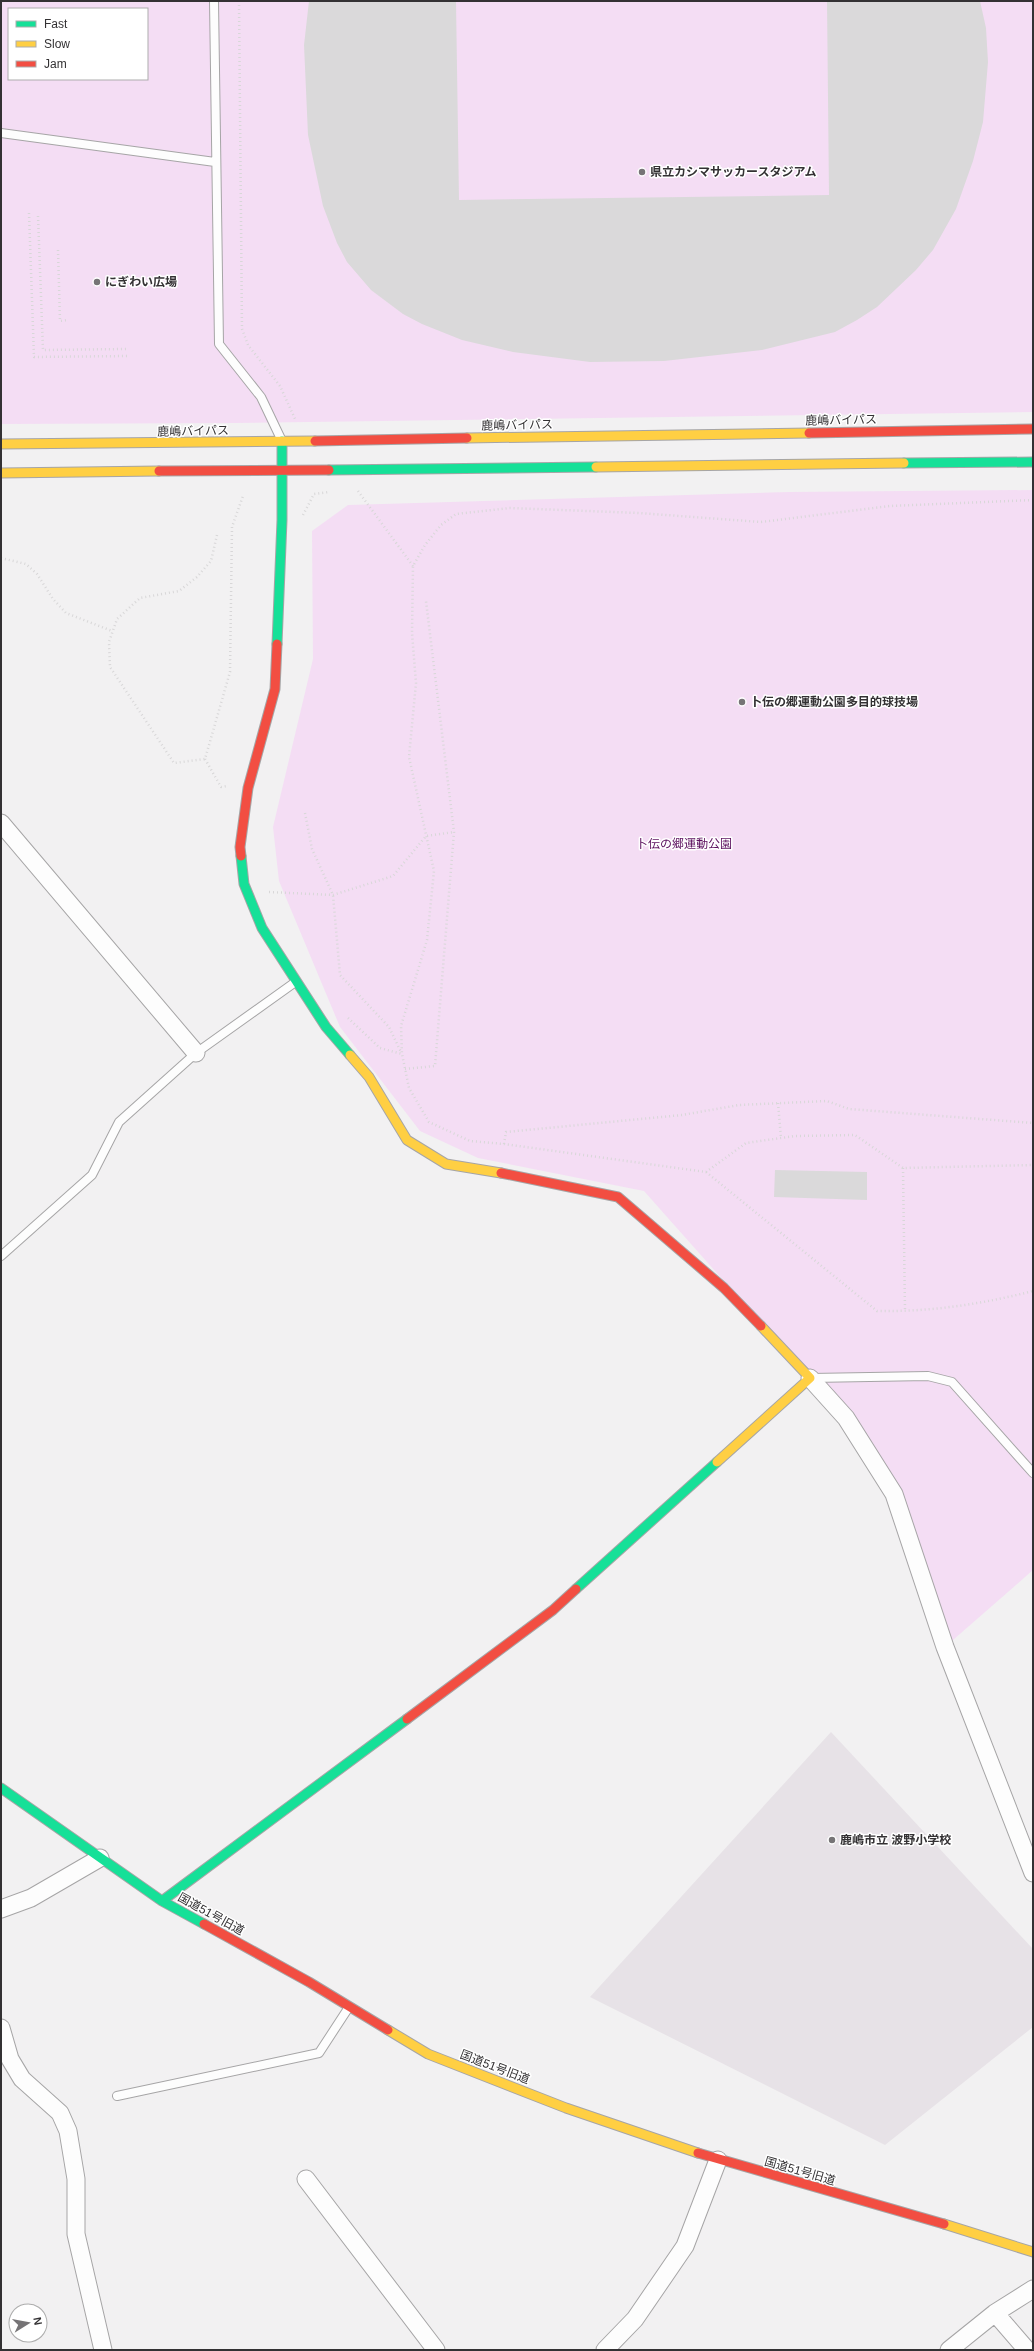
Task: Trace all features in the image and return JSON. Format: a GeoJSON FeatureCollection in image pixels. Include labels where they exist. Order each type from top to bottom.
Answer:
{"type":"FeatureCollection","features":[{"type":"Feature","properties":{"kind":"main road","name":"鹿嶋バイパス"},"geometry":{"type":"LineString","coordinates":[[1,444],[1033,429]]}},
{"type":"Feature","properties":{"kind":"main road"},"geometry":{"type":"LineString","coordinates":[[162,1901],[553,1610],[810,1378],[724,1288],[618,1197],[525,1177],[446,1164],[407,1140],[369,1077],[326,1027],[295,982],[262,928],[244,884],[240,848],[248,788],[276,689],[282,520],[282,441]]}},
{"type":"Feature","properties":{"kind":"main road"},"geometry":{"type":"LineString","coordinates":[[1,473],[1033,462]]}},
{"type":"Feature","properties":{"kind":"main road","name":"国道51号旧道"},"geometry":{"type":"LineString","coordinates":[[1,1788],[162,1901],[350,2006],[428,2054],[566,2108],[718,2160],[968,2230],[1033,2252]]}},
{"type":"Feature","properties":{"kind":"street"},"geometry":{"type":"LineString","coordinates":[[1,823],[196,1053]]}},
{"type":"Feature","properties":{"kind":"street"},"geometry":{"type":"LineString","coordinates":[[810,1378],[846,1418],[894,1494],[945,1647],[1033,1873]]}},
{"type":"Feature","properties":{"kind":"street"},"geometry":{"type":"LineString","coordinates":[[1,1909],[31,1898],[100,1858]]}},
{"type":"Feature","properties":{"kind":"street"},"geometry":{"type":"LineString","coordinates":[[1,2028],[10,2059],[22,2079],[60,2113],[68,2131],[76,2179],[76,2234],[103,2350]]}},
{"type":"Feature","properties":{"kind":"street"},"geometry":{"type":"LineString","coordinates":[[605,2350],[635,2319],[685,2246],[718,2160]]}},
{"type":"Feature","properties":{"kind":"street"},"geometry":{"type":"LineString","coordinates":[[306,2180],[436,2350]]}},
{"type":"Feature","properties":{"kind":"street"},"geometry":{"type":"LineString","coordinates":[[949,2350],[995,2313],[1033,2289]]}},
{"type":"Feature","properties":{"kind":"street"},"geometry":{"type":"LineString","coordinates":[[995,2313],[1027,2350]]}},
{"type":"Feature","properties":{"kind":"lane"},"geometry":{"type":"LineString","coordinates":[[214,1],[219,344],[261,397],[282,441]]}},
{"type":"Feature","properties":{"kind":"lane"},"geometry":{"type":"LineString","coordinates":[[1,133],[216,162]]}},
{"type":"Feature","properties":{"kind":"lane"},"geometry":{"type":"LineString","coordinates":[[1,1256],[92,1175],[119,1122],[196,1053],[295,982]]}},
{"type":"Feature","properties":{"kind":"lane"},"geometry":{"type":"LineString","coordinates":[[810,1378],[928,1376],[952,1382],[1033,1473]]}},
{"type":"Feature","properties":{"kind":"lane"},"geometry":{"type":"LineString","coordinates":[[117,2096],[319,2053],[350,2006]]}},
{"type":"Feature","properties":{"kind":"path"},"geometry":{"type":"LineString","coordinates":[[239,1],[242,329],[248,345],[280,386],[296,420],[301,425]]}},
{"type":"Feature","properties":{"kind":"path"},"geometry":{"type":"LineString","coordinates":[[29,213],[34,357],[129,356]]}},
{"type":"Feature","properties":{"kind":"path"},"geometry":{"type":"LineString","coordinates":[[38,216],[43,350],[126,349]]}},
{"type":"Feature","properties":{"kind":"path"},"geometry":{"type":"LineString","coordinates":[[58,250],[60,320],[68,320]]}},
{"type":"Feature","properties":{"kind":"path"},"geometry":{"type":"LineString","coordinates":[[357,489],[413,566]]}},
{"type":"Feature","properties":{"kind":"path"},"geometry":{"type":"LineString","coordinates":[[351,490],[365,489]]}},
{"type":"Feature","properties":{"kind":"path"},"geometry":{"type":"LineString","coordinates":[[301,519],[314,494],[332,492]]}},
{"type":"Feature","properties":{"kind":"path"},"geometry":{"type":"LineString","coordinates":[[228,786],[221,787],[205,759],[230,672],[232,527],[243,496]]}},
{"type":"Feature","properties":{"kind":"path"},"geometry":{"type":"LineString","coordinates":[[1033,500],[890,506],[761,522],[518,508],[482,510],[456,514],[441,525],[425,545],[413,566],[412,634],[416,683],[409,757],[434,871],[427,940],[401,1026],[402,1054],[410,1088],[429,1122],[470,1141],[504,1144],[706,1172],[878,1311],[905,1311],[980,1304],[1033,1291]]}},
{"type":"Feature","properties":{"kind":"path"},"geometry":{"type":"LineString","coordinates":[[205,759],[174,763],[110,667],[109,642],[117,619],[140,598],[179,591],[197,577],[211,561],[217,535]]}},
{"type":"Feature","properties":{"kind":"path"},"geometry":{"type":"LineString","coordinates":[[1,558],[26,564],[37,574],[53,599],[66,613],[112,631]]}},
{"type":"Feature","properties":{"kind":"path"},"geometry":{"type":"LineString","coordinates":[[405,1069],[435,1066],[454,832],[426,600]]}},
{"type":"Feature","properties":{"kind":"path"},"geometry":{"type":"LineString","coordinates":[[305,813],[312,848],[333,896],[340,975],[389,1027],[402,1054]]}},
{"type":"Feature","properties":{"kind":"path"},"geometry":{"type":"LineString","coordinates":[[268,892],[333,896],[393,876],[426,836],[454,832]]}},
{"type":"Feature","properties":{"kind":"path"},"geometry":{"type":"LineString","coordinates":[[266,885],[272,899]]}},
{"type":"Feature","properties":{"kind":"path"},"geometry":{"type":"LineString","coordinates":[[343,1014],[380,1048],[402,1054]]}},
{"type":"Feature","properties":{"kind":"path"},"geometry":{"type":"LineString","coordinates":[[504,1144],[506,1132],[682,1115],[739,1105],[778,1103],[827,1101],[849,1109],[1033,1122]]}},
{"type":"Feature","properties":{"kind":"path"},"geometry":{"type":"LineString","coordinates":[[778,1103],[780,1138]]}},
{"type":"Feature","properties":{"kind":"path"},"geometry":{"type":"LineString","coordinates":[[706,1172],[746,1142],[780,1138],[855,1135],[903,1168],[1033,1165]]}},
{"type":"Feature","properties":{"kind":"path"},"geometry":{"type":"LineString","coordinates":[[903,1168],[905,1311]]}},
{"type":"Feature","properties":{"kind":"shaded area","name":"鹿嶋市立 波野小学校"},"geometry":{"type":"Polygon","coordinates":[[[831,1732],[1033,1949],[1033,2027],[885,2145],[590,1997],[831,1732]]]}},
{"type":"Feature","properties":{"kind":"green space"},"geometry":{"type":"Polygon","coordinates":[[[1,1],[1033,1],[1033,412],[235,423],[1,424],[1,1]]]}},
{"type":"Feature","properties":{"kind":"green space","name":"卜伝の郷運動公園"},"geometry":{"type":"Polygon","coordinates":[[[1033,490],[1033,1570],[945,1647],[894,1494],[810,1378],[644,1191],[478,1158],[420,1131],[340,1027],[279,881],[273,827],[313,659],[312,531],[348,505],[789,492],[1033,490]]]}},
{"type":"Feature","properties":{"kind":"building","name":"県立カシマサッカースタジアム"},"geometry":{"type":"Polygon","coordinates":[[[309,1],[456,1],[459,200],[829,195],[827,1],[980,1],[986,28],[988,62],[983,122],[973,161],[956,209],[933,250],[916,270],[877,307],[835,332],[762,350],[664,361],[590,362],[513,352],[462,340],[422,324],[403,314],[371,290],[347,262],[337,243],[323,206],[308,135],[304,45],[309,1]]]}},
{"type":"Feature","properties":{"kind":"building"},"geometry":{"type":"Polygon","coordinates":[[[775,1170],[867,1172],[867,1200],[774,1197],[775,1170]]]}},
{"type":"Feature","properties":{"kind":"traffic: fast"},"geometry":{"type":"LineString","coordinates":[[277,644],[282,520],[282,441]]}},
{"type":"Feature","properties":{"kind":"traffic: fast"},"geometry":{"type":"LineString","coordinates":[[904,463],[1033,462]]}},
{"type":"Feature","properties":{"kind":"traffic: fast"},"geometry":{"type":"LineString","coordinates":[[329,470],[596,467]]}},
{"type":"Feature","properties":{"kind":"traffic: fast"},"geometry":{"type":"LineString","coordinates":[[241,856],[244,884],[262,928],[326,1027],[350,1055]]}},
{"type":"Feature","properties":{"kind":"traffic: fast"},"geometry":{"type":"LineString","coordinates":[[576,1589],[717,1462]]}},
{"type":"Feature","properties":{"kind":"traffic: fast"},"geometry":{"type":"LineString","coordinates":[[162,1901],[407,1719]]}},
{"type":"Feature","properties":{"kind":"traffic: fast"},"geometry":{"type":"LineString","coordinates":[[1,1788],[162,1901],[204,1924]]}},
{"type":"Feature","properties":{"kind":"traffic: slow"},"geometry":{"type":"LineString","coordinates":[[467,438],[809,433]]}},
{"type":"Feature","properties":{"kind":"traffic: slow"},"geometry":{"type":"LineString","coordinates":[[1,444],[315,441]]}},
{"type":"Feature","properties":{"kind":"traffic: slow"},"geometry":{"type":"LineString","coordinates":[[596,467],[904,463]]}},
{"type":"Feature","properties":{"kind":"traffic: slow"},"geometry":{"type":"LineString","coordinates":[[1,473],[159,471]]}},
{"type":"Feature","properties":{"kind":"traffic: slow"},"geometry":{"type":"LineString","coordinates":[[350,1055],[369,1077],[407,1140],[446,1164],[501,1173]]}},
{"type":"Feature","properties":{"kind":"traffic: slow"},"geometry":{"type":"LineString","coordinates":[[717,1462],[810,1378],[761,1326]]}},
{"type":"Feature","properties":{"kind":"traffic: slow"},"geometry":{"type":"LineString","coordinates":[[388,2030],[428,2054],[566,2108],[698,2153]]}},
{"type":"Feature","properties":{"kind":"traffic: slow"},"geometry":{"type":"LineString","coordinates":[[944,2224],[1033,2252]]}},
{"type":"Feature","properties":{"kind":"traffic: jam"},"geometry":{"type":"LineString","coordinates":[[809,433],[1033,429]]}},
{"type":"Feature","properties":{"kind":"traffic: jam"},"geometry":{"type":"LineString","coordinates":[[315,441],[467,438]]}},
{"type":"Feature","properties":{"kind":"traffic: jam"},"geometry":{"type":"LineString","coordinates":[[159,471],[329,470]]}},
{"type":"Feature","properties":{"kind":"traffic: jam"},"geometry":{"type":"LineString","coordinates":[[241,856],[240,847],[248,788],[275,689],[277,644]]}},
{"type":"Feature","properties":{"kind":"traffic: jam"},"geometry":{"type":"LineString","coordinates":[[501,1173],[618,1197],[724,1288],[761,1326]]}},
{"type":"Feature","properties":{"kind":"traffic: jam"},"geometry":{"type":"LineString","coordinates":[[407,1719],[553,1610],[576,1589]]}},
{"type":"Feature","properties":{"kind":"traffic: jam"},"geometry":{"type":"LineString","coordinates":[[204,1924],[309,1982],[388,2030]]}},
{"type":"Feature","properties":{"kind":"traffic: jam"},"geometry":{"type":"LineString","coordinates":[[698,2153],[944,2224]]}},
{"type":"Feature","properties":{"kind":"place","name":"県立カシマサッカースタジアム"},"geometry":{"type":"Point","coordinates":[642,172]}},
{"type":"Feature","properties":{"kind":"place","name":"にぎわい広場"},"geometry":{"type":"Point","coordinates":[97,282]}},
{"type":"Feature","properties":{"kind":"place","name":"卜伝の郷運動公園多目的球技場"},"geometry":{"type":"Point","coordinates":[742,702]}},
{"type":"Feature","properties":{"kind":"place","name":"鹿嶋市立 波野小学校"},"geometry":{"type":"Point","coordinates":[832,1840]}}]}
